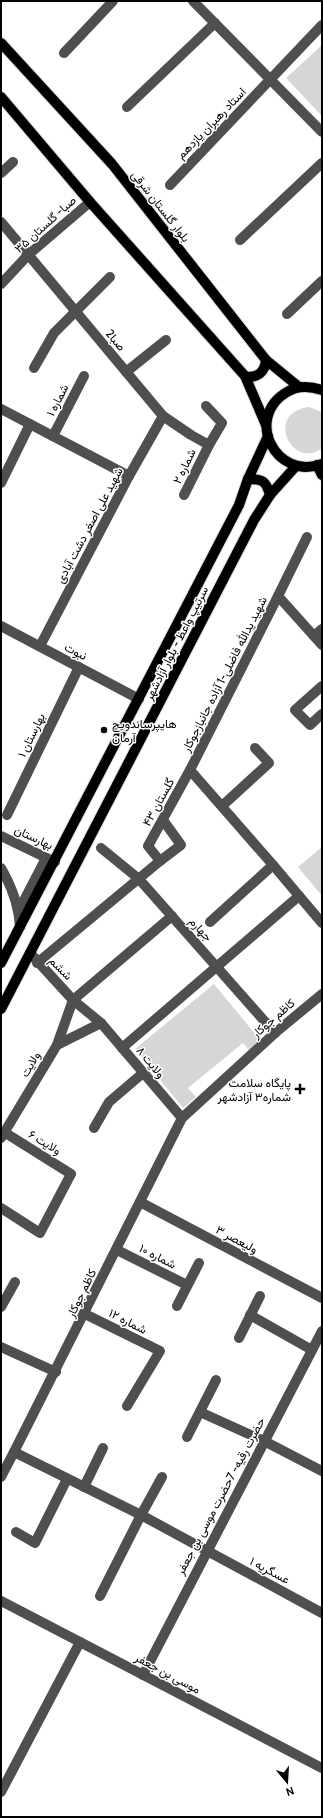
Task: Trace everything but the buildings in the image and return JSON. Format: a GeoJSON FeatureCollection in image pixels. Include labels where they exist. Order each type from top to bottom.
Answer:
{"type":"FeatureCollection","features":[{"type":"Feature","properties":{"kind":"main road","name":"بلوار گلستان شرقی"},"geometry":{"type":"LineString","coordinates":[[1,43],[112,164],[266,360],[299,387]]}},
{"type":"Feature","properties":{"kind":"main road"},"geometry":{"type":"LineString","coordinates":[[1,97],[90,202],[245,376],[266,425],[271,446],[278,455],[286,462],[296,466],[307,467],[319,464],[322,475]]}},
{"type":"Feature","properties":{"kind":"main road"},"geometry":{"type":"LineString","coordinates":[[245,376],[255,377],[260,374],[266,360]]}},
{"type":"Feature","properties":{"kind":"main road"},"geometry":{"type":"LineString","coordinates":[[266,425],[276,400],[290,390],[299,387],[317,389],[322,381]]}},
{"type":"Feature","properties":{"kind":"main road","name":"سرتیپ واعظ - بلوار آزادشهر"},"geometry":{"type":"LineString","coordinates":[[1,963],[20,927],[51,860],[139,699],[239,505],[248,478],[268,436]]}},
{"type":"Feature","properties":{"kind":"main road","name":"سرتیپ واعظ - بلوار آزادشهر"},"geometry":{"type":"LineString","coordinates":[[1,1009],[250,527],[270,495],[296,466]]}},
{"type":"Feature","properties":{"kind":"main road"},"geometry":{"type":"LineString","coordinates":[[248,478],[259,479],[267,485],[270,495]]}},
{"type":"Feature","properties":{"kind":"street"},"geometry":{"type":"LineString","coordinates":[[64,53],[113,1]]}},
{"type":"Feature","properties":{"kind":"street"},"geometry":{"type":"LineString","coordinates":[[193,1],[322,132]]}},
{"type":"Feature","properties":{"kind":"street"},"geometry":{"type":"LineString","coordinates":[[127,107],[215,23]]}},
{"type":"Feature","properties":{"kind":"street","name":"استاد رهبران یازدهم"},"geometry":{"type":"LineString","coordinates":[[170,185],[322,25]]}},
{"type":"Feature","properties":{"kind":"street"},"geometry":{"type":"LineString","coordinates":[[1,173],[13,162]]}},
{"type":"Feature","properties":{"kind":"street"},"geometry":{"type":"LineString","coordinates":[[240,240],[322,163]]}},
{"type":"Feature","properties":{"kind":"street","name":"صبا- گلستان ۳۵"},"geometry":{"type":"LineString","coordinates":[[1,284],[28,255],[90,202]]}},
{"type":"Feature","properties":{"kind":"street","name":"صبا2"},"geometry":{"type":"LineString","coordinates":[[1,222],[163,416],[191,436]]}},
{"type":"Feature","properties":{"kind":"street"},"geometry":{"type":"LineString","coordinates":[[34,368],[54,333],[110,277]]}},
{"type":"Feature","properties":{"kind":"street"},"geometry":{"type":"LineString","coordinates":[[287,314],[322,281]]}},
{"type":"Feature","properties":{"kind":"street"},"geometry":{"type":"LineString","coordinates":[[126,372],[166,340]]}},
{"type":"Feature","properties":{"kind":"street","name":"شماره ۱"},"geometry":{"type":"LineString","coordinates":[[53,436],[84,376]]}},
{"type":"Feature","properties":{"kind":"street"},"geometry":{"type":"LineString","coordinates":[[206,406],[222,423],[209,445]]}},
{"type":"Feature","properties":{"kind":"street"},"geometry":{"type":"LineString","coordinates":[[1,409],[129,476]]}},
{"type":"Feature","properties":{"kind":"street","name":"شهید علی اصغر دشت آبادی"},"geometry":{"type":"LineString","coordinates":[[40,646],[129,476],[163,416]]}},
{"type":"Feature","properties":{"kind":"street"},"geometry":{"type":"LineString","coordinates":[[1,483],[30,424]]}},
{"type":"Feature","properties":{"kind":"street","name":"شماره ۲"},"geometry":{"type":"LineString","coordinates":[[184,495],[209,445],[191,436]]}},
{"type":"Feature","properties":{"kind":"street"},"geometry":{"type":"LineString","coordinates":[[278,596],[307,537]]}},
{"type":"Feature","properties":{"kind":"street","name":"شهید یدالله فاضلی-1 آزاده جانبازجوکار"},"geometry":{"type":"LineString","coordinates":[[322,645],[278,596],[190,770],[322,923]]}},
{"type":"Feature","properties":{"kind":"street","name":"نبوت"},"geometry":{"type":"LineString","coordinates":[[1,626],[139,699]]}},
{"type":"Feature","properties":{"kind":"street"},"geometry":{"type":"LineString","coordinates":[[314,636],[322,629]]}},
{"type":"Feature","properties":{"kind":"street","name":"بهارستان ۱"},"geometry":{"type":"LineString","coordinates":[[7,815],[78,667]]}},
{"type":"Feature","properties":{"kind":"street"},"geometry":{"type":"LineString","coordinates":[[320,692],[295,710],[310,725],[322,714]]}},
{"type":"Feature","properties":{"kind":"street"},"geometry":{"type":"LineString","coordinates":[[222,806],[269,763],[255,748]]}},
{"type":"Feature","properties":{"kind":"street","name":"گلستان ۴۳"},"geometry":{"type":"LineString","coordinates":[[160,861],[148,846],[190,770]]}},
{"type":"Feature","properties":{"kind":"street"},"geometry":{"type":"LineString","coordinates":[[37,963],[181,845],[163,820]]}},
{"type":"Feature","properties":{"kind":"street","name":"بهارستان"},"geometry":{"type":"LineString","coordinates":[[1,836],[51,860]]}},
{"type":"Feature","properties":{"kind":"street","name":"جهارم"},"geometry":{"type":"LineString","coordinates":[[101,848],[139,879],[275,1033]]}},
{"type":"Feature","properties":{"kind":"street"},"geometry":{"type":"LineString","coordinates":[[19,910],[51,860]]}},
{"type":"Feature","properties":{"kind":"street"},"geometry":{"type":"LineString","coordinates":[[210,922],[273,865]]}},
{"type":"Feature","properties":{"kind":"street"},"geometry":{"type":"LineString","coordinates":[[1,868],[11,886],[19,910],[20,927]]}},
{"type":"Feature","properties":{"kind":"street"},"geometry":{"type":"LineString","coordinates":[[122,1048],[299,896]]}},
{"type":"Feature","properties":{"kind":"street"},"geometry":{"type":"LineString","coordinates":[[73,1000],[172,916]]}},
{"type":"Feature","properties":{"kind":"street","name":"ششم"},"geometry":{"type":"LineString","coordinates":[[30,953],[37,963],[73,1000],[100,1023]]}},
{"type":"Feature","properties":{"kind":"street","name":"کاظم جوکار"},"geometry":{"type":"LineString","coordinates":[[1,1477],[56,1372],[182,1118],[275,1033],[322,994]]}},
{"type":"Feature","properties":{"kind":"street","name":"ولایت"},"geometry":{"type":"LineString","coordinates":[[3,1135],[57,1045],[73,1000]]}},
{"type":"Feature","properties":{"kind":"street"},"geometry":{"type":"LineString","coordinates":[[57,1045],[100,1023]]}},
{"type":"Feature","properties":{"kind":"street","name":"ولایت ۸"},"geometry":{"type":"LineString","coordinates":[[100,1023],[182,1118]]}},
{"type":"Feature","properties":{"kind":"street"},"geometry":{"type":"LineString","coordinates":[[94,1128],[109,1102],[143,1073]]}},
{"type":"Feature","properties":{"kind":"street","name":"ولایت ۶"},"geometry":{"type":"LineString","coordinates":[[1,1208],[40,1233],[72,1174],[3,1135]]}},
{"type":"Feature","properties":{"kind":"street","name":"ولیعصر ۳"},"geometry":{"type":"LineString","coordinates":[[140,1202],[322,1298]]}},
{"type":"Feature","properties":{"kind":"street","name":"شماره ۱۰"},"geometry":{"type":"LineString","coordinates":[[117,1250],[188,1285]]}},
{"type":"Feature","properties":{"kind":"street"},"geometry":{"type":"LineString","coordinates":[[177,1306],[199,1263]]}},
{"type":"Feature","properties":{"kind":"street"},"geometry":{"type":"LineString","coordinates":[[1,1307],[15,1282]]}},
{"type":"Feature","properties":{"kind":"street"},"geometry":{"type":"LineString","coordinates":[[239,1338],[260,1296]]}},
{"type":"Feature","properties":{"kind":"street","name":"شماره ۱۲"},"geometry":{"type":"LineString","coordinates":[[85,1314],[160,1351],[127,1406]]}},
{"type":"Feature","properties":{"kind":"street"},"geometry":{"type":"LineString","coordinates":[[250,1315],[312,1350]]}},
{"type":"Feature","properties":{"kind":"street","name":"حضرت رقیه- 7حضرت موسی بن جعفر"},"geometry":{"type":"LineString","coordinates":[[143,1675],[206,1551],[322,1331]]}},
{"type":"Feature","properties":{"kind":"street"},"geometry":{"type":"LineString","coordinates":[[1,1346],[56,1372]]}},
{"type":"Feature","properties":{"kind":"street"},"geometry":{"type":"LineString","coordinates":[[187,1437],[216,1380]]}},
{"type":"Feature","properties":{"kind":"street"},"geometry":{"type":"LineString","coordinates":[[200,1412],[264,1441],[322,1471]]}},
{"type":"Feature","properties":{"kind":"street"},"geometry":{"type":"LineString","coordinates":[[84,1487],[103,1448]]}},
{"type":"Feature","properties":{"kind":"street"},"geometry":{"type":"LineString","coordinates":[[14,1452],[141,1515],[206,1551]]}},
{"type":"Feature","properties":{"kind":"street"},"geometry":{"type":"LineString","coordinates":[[100,1596],[162,1477]]}},
{"type":"Feature","properties":{"kind":"street"},"geometry":{"type":"LineString","coordinates":[[16,1532],[34,1543],[67,1479]]}},
{"type":"Feature","properties":{"kind":"street","name":"عسگریه ۱"},"geometry":{"type":"LineString","coordinates":[[206,1551],[322,1613]]}},
{"type":"Feature","properties":{"kind":"street","name":"موسی بن جعفر"},"geometry":{"type":"LineString","coordinates":[[1,1601],[322,1768]]}},
{"type":"Feature","properties":{"kind":"street"},"geometry":{"type":"LineString","coordinates":[[1,1792],[80,1642]]}},
{"type":"Feature","properties":{"kind":"shaded area"},"geometry":{"type":"Polygon","coordinates":[[[321,46],[322,47],[322,116],[286,78],[321,46]]]}},
{"type":"Feature","properties":{"kind":"shaded area"},"geometry":{"type":"Polygon","coordinates":[[[309,407],[322,412],[322,448],[311,453],[301,452],[293,447],[287,438],[285,429],[288,419],[295,411],[309,407]]]}},
{"type":"Feature","properties":{"kind":"shaded area"},"geometry":{"type":"Polygon","coordinates":[[[322,847],[322,896],[298,867],[322,847]]]}},
{"type":"Feature","properties":{"kind":"shaded area"},"geometry":{"type":"Polygon","coordinates":[[[214,984],[261,1041],[249,1050],[243,1043],[188,1088],[196,1097],[183,1108],[135,1049],[214,984]]]}},
{"type":"Feature","properties":{"kind":"place","name":"هایپرساندویچ آرمان"},"geometry":{"type":"Point","coordinates":[104,730]}},
{"type":"Feature","properties":{"kind":"place","name":"پایگاه سلامت شماره۳ آزادشهر"},"geometry":{"type":"Point","coordinates":[300,1089]}}]}
